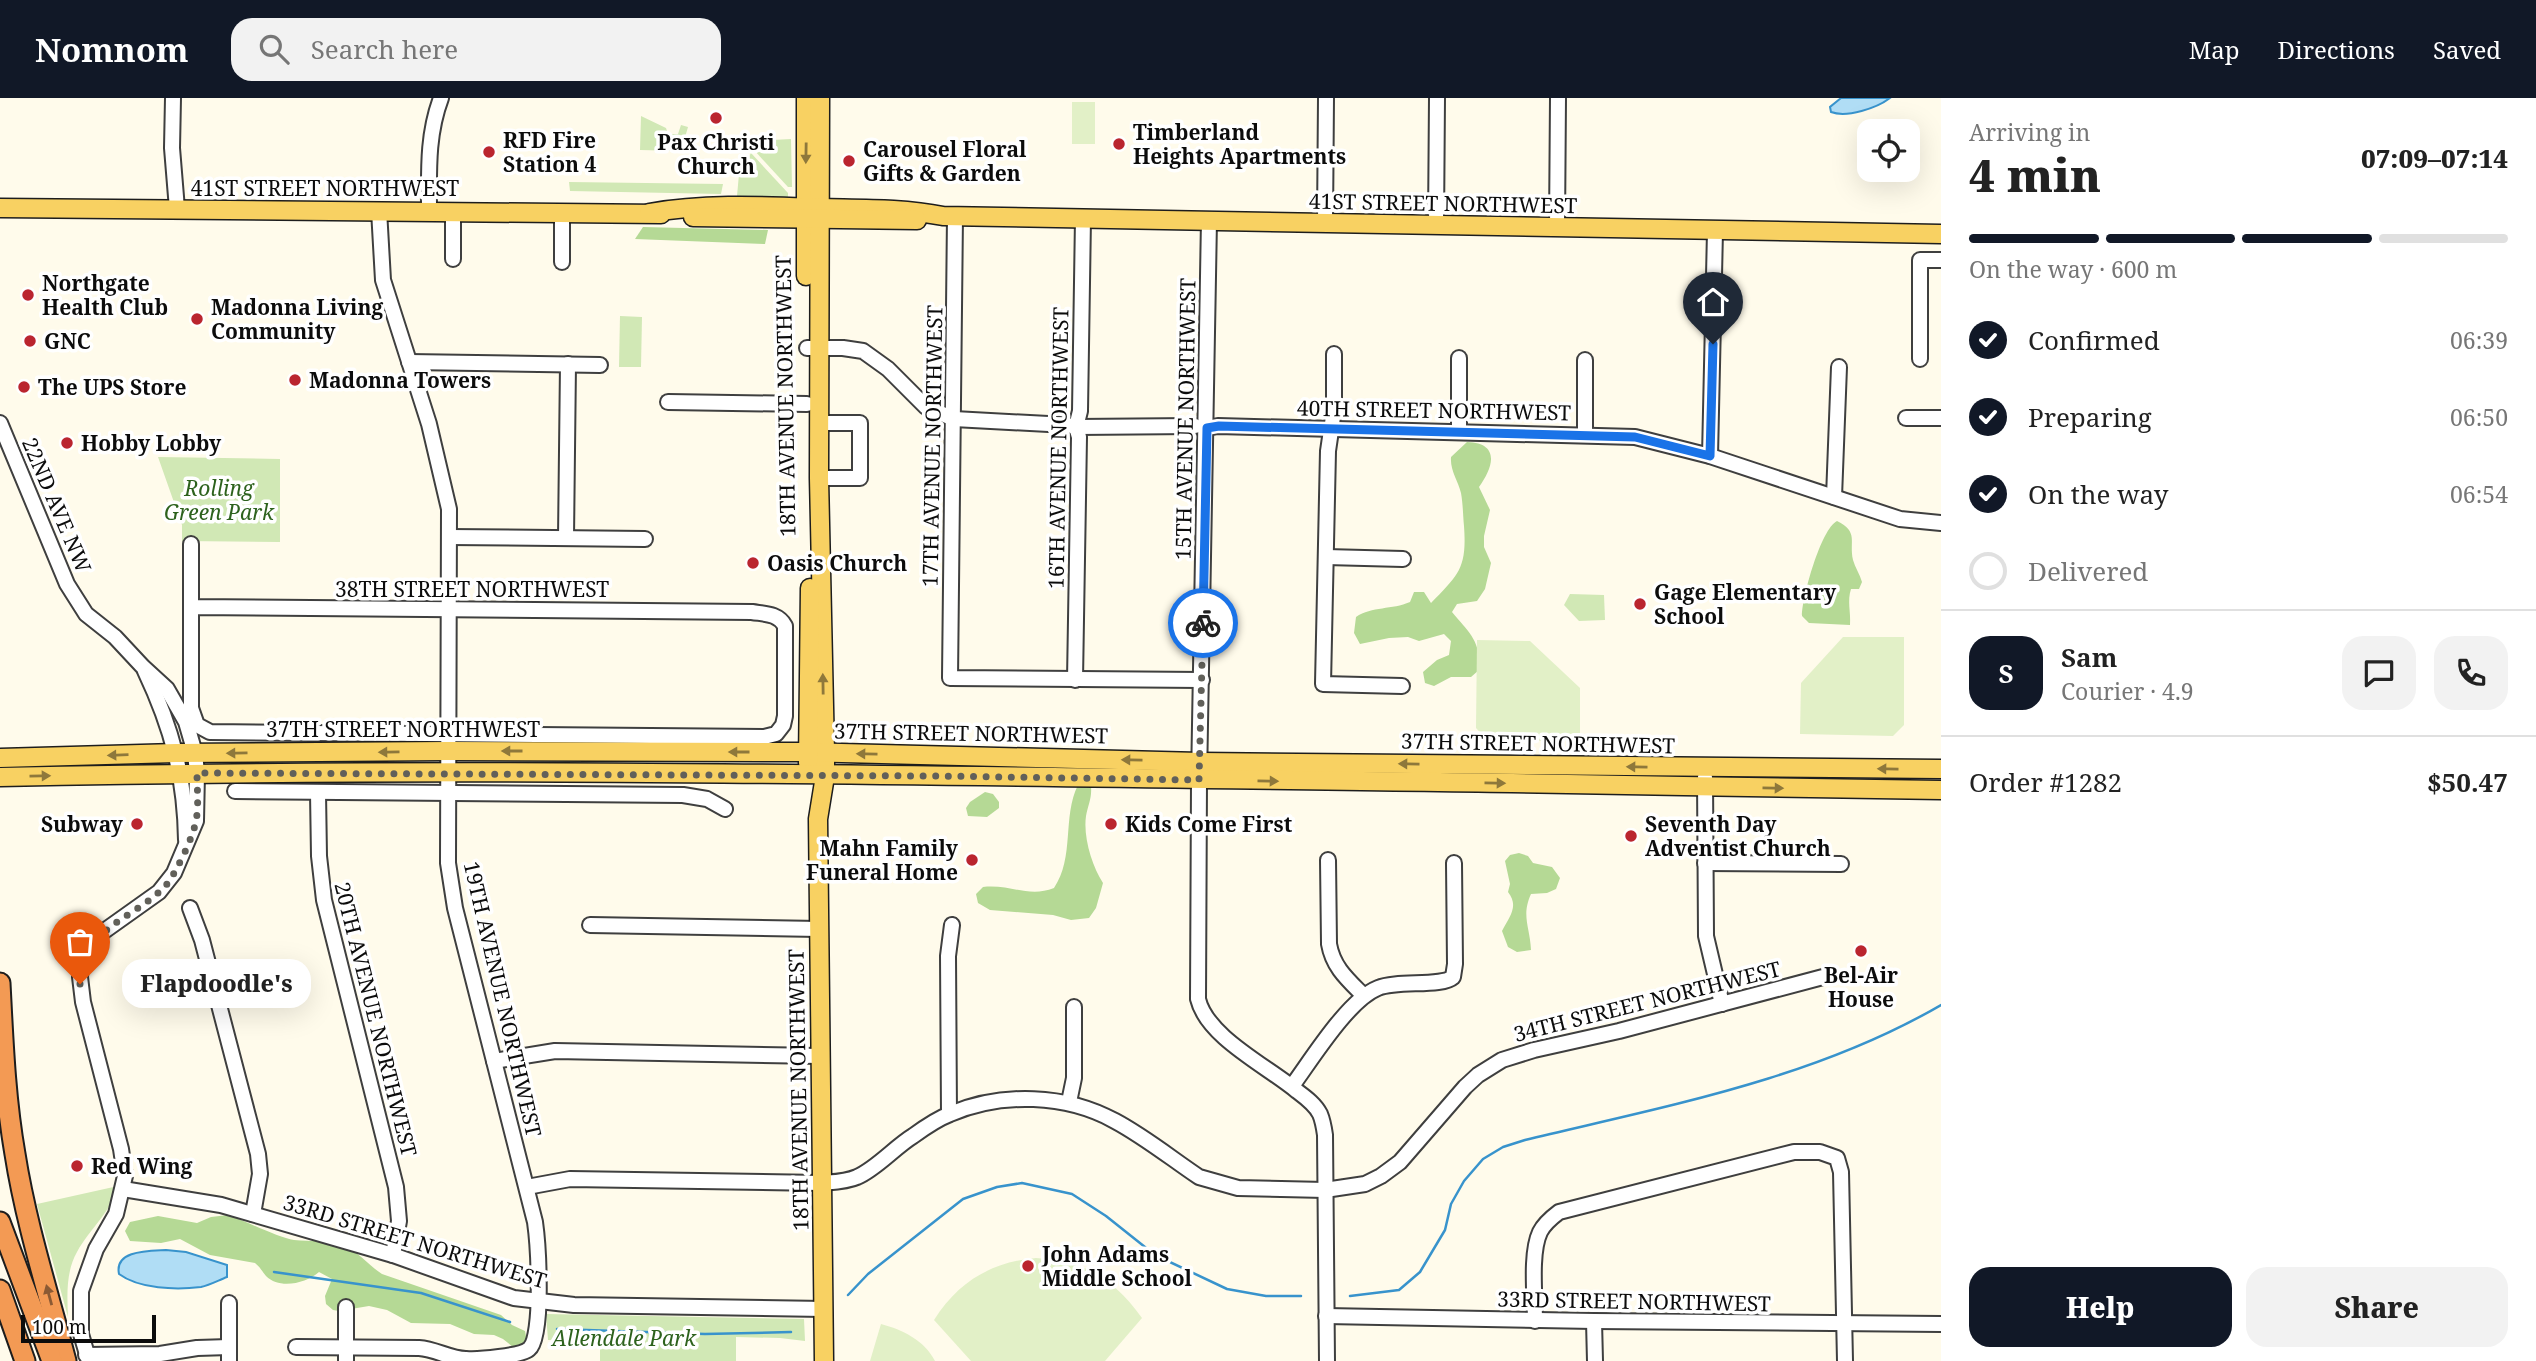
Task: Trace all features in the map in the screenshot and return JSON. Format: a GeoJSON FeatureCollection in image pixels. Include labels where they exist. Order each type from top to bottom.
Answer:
{"type":"FeatureCollection","features":[{"type":"Feature","properties":{"kind":"highway"},"geometry":{"type":"LineString","coordinates":[[0,983],[5,1076],[15,1154],[66,1361]]}},
{"type":"Feature","properties":{"kind":"highway"},"geometry":{"type":"LineString","coordinates":[[0,1222],[52,1361]]}},
{"type":"Feature","properties":{"kind":"highway"},"geometry":{"type":"LineString","coordinates":[[0,1290],[23,1361]]}},
{"type":"Feature","properties":{"kind":"highway"},"geometry":{"type":"LineString","coordinates":[[0,1310],[23,1361]]}},
{"type":"Feature","properties":{"kind":"main road","name":"18TH AVENUE NORTHWEST"},"geometry":{"type":"LineString","coordinates":[[806,98],[813,214],[813,348],[819,423],[816,776],[824,1361]]}},
{"type":"Feature","properties":{"kind":"main road","name":"18TH AVENUE NORTHWEST"},"geometry":{"type":"LineString","coordinates":[[813,214],[820,98]]}},
{"type":"Feature","properties":{"kind":"main road","name":"41ST STREET NORTHWEST"},"geometry":{"type":"LineString","coordinates":[[0,208],[649,213],[696,207],[813,214],[903,210],[949,216],[1941,234]]}},
{"type":"Feature","properties":{"kind":"main road","name":"18TH AVENUE NORTHWEST"},"geometry":{"type":"LineString","coordinates":[[813,348],[807,404],[816,752]]}},
{"type":"Feature","properties":{"kind":"main road","name":"37TH STREET NORTHWEST"},"geometry":{"type":"LineString","coordinates":[[0,758],[186,754],[447,743],[1200,762],[1941,769]]}},
{"type":"Feature","properties":{"kind":"main road","name":"37TH STREET NORTHWEST"},"geometry":{"type":"LineString","coordinates":[[0,776],[447,772],[1941,790]]}},
{"type":"Feature","properties":{"kind":"street"},"geometry":{"type":"LineString","coordinates":[[173,98],[171,127],[177,209]]}},
{"type":"Feature","properties":{"kind":"street"},"geometry":{"type":"LineString","coordinates":[[429,211],[429,145],[441,98]]}},
{"type":"Feature","properties":{"kind":"street"},"geometry":{"type":"LineString","coordinates":[[1325,223],[1326,98]]}},
{"type":"Feature","properties":{"kind":"street"},"geometry":{"type":"LineString","coordinates":[[1436,225],[1437,98]]}},
{"type":"Feature","properties":{"kind":"street"},"geometry":{"type":"LineString","coordinates":[[1557,228],[1558,98]]}},
{"type":"Feature","properties":{"kind":"street","name":"19TH AVENUE NORTHWEST"},"geometry":{"type":"LineString","coordinates":[[296,1347],[346,1354],[419,1348],[468,1359],[519,1355],[531,1348],[536,1340],[537,1232],[447,863],[449,509],[429,424],[383,280],[379,211]]}},
{"type":"Feature","properties":{"kind":"street"},"geometry":{"type":"LineString","coordinates":[[453,212],[453,259]]}},
{"type":"Feature","properties":{"kind":"street"},"geometry":{"type":"LineString","coordinates":[[562,212],[562,262]]}},
{"type":"Feature","properties":{"kind":"street","name":"17TH AVENUE NORTHWEST"},"geometry":{"type":"LineString","coordinates":[[949,216],[954,419],[950,678],[1075,680]]}},
{"type":"Feature","properties":{"kind":"street","name":"16TH AVENUE NORTHWEST"},"geometry":{"type":"LineString","coordinates":[[1075,680],[1079,437],[1076,427],[1080,411],[1083,218]]}},
{"type":"Feature","properties":{"kind":"street","name":"15TH AVENUE NORTHWEST"},"geometry":{"type":"LineString","coordinates":[[1209,220],[1201,427],[1202,680],[1198,989],[1204,1015],[1218,1032],[1315,1106],[1323,1124],[1327,1361]]}},
{"type":"Feature","properties":{"kind":"street"},"geometry":{"type":"LineString","coordinates":[[1710,456],[1716,230]]}},
{"type":"Feature","properties":{"kind":"street"},"geometry":{"type":"LineString","coordinates":[[1920,359],[1920,260],[1941,260]]}},
{"type":"Feature","properties":{"kind":"street","name":"40TH STREET NORTHWEST"},"geometry":{"type":"LineString","coordinates":[[813,348],[853,349],[871,355],[926,407],[954,419],[1076,427],[1219,426],[1460,431],[1648,439],[1710,456],[1900,519],[1941,523]]}},
{"type":"Feature","properties":{"kind":"street"},"geometry":{"type":"LineString","coordinates":[[1334,354],[1323,684],[1402,686]]}},
{"type":"Feature","properties":{"kind":"street"},"geometry":{"type":"LineString","coordinates":[[1459,358],[1460,431]]}},
{"type":"Feature","properties":{"kind":"street"},"geometry":{"type":"LineString","coordinates":[[1585,360],[1585,435]]}},
{"type":"Feature","properties":{"kind":"street"},"geometry":{"type":"LineString","coordinates":[[409,362],[600,365]]}},
{"type":"Feature","properties":{"kind":"street"},"geometry":{"type":"LineString","coordinates":[[566,538],[568,364]]}},
{"type":"Feature","properties":{"kind":"street"},"geometry":{"type":"LineString","coordinates":[[1834,497],[1839,368]]}},
{"type":"Feature","properties":{"kind":"street"},"geometry":{"type":"LineString","coordinates":[[668,402],[807,404]]}},
{"type":"Feature","properties":{"kind":"street"},"geometry":{"type":"LineString","coordinates":[[1906,418],[1941,418]]}},
{"type":"Feature","properties":{"kind":"street","name":"22ND AVE NW"},"geometry":{"type":"LineString","coordinates":[[0,423],[64,577],[78,602],[86,614],[115,637],[143,667],[186,754],[196,821],[172,876],[153,897],[100,934],[81,966],[83,1002],[124,1162],[123,1189]]}},
{"type":"Feature","properties":{"kind":"street"},"geometry":{"type":"LineString","coordinates":[[819,423],[860,423],[860,478],[819,478]]}},
{"type":"Feature","properties":{"kind":"street"},"geometry":{"type":"LineString","coordinates":[[449,537],[645,539]]}},
{"type":"Feature","properties":{"kind":"street"},"geometry":{"type":"LineString","coordinates":[[191,544],[191,708],[197,724],[203,730],[447,743]]}},
{"type":"Feature","properties":{"kind":"street"},"geometry":{"type":"LineString","coordinates":[[1326,557],[1403,559]]}},
{"type":"Feature","properties":{"kind":"street","name":"38TH STREET NORTHWEST"},"geometry":{"type":"LineString","coordinates":[[191,607],[751,612],[779,618],[785,626],[784,720],[776,734],[764,737],[447,743]]}},
{"type":"Feature","properties":{"kind":"street"},"geometry":{"type":"LineString","coordinates":[[1075,680],[1202,680]]}},
{"type":"Feature","properties":{"kind":"street"},"geometry":{"type":"LineString","coordinates":[[1705,767],[1706,936],[1722,1004]]}},
{"type":"Feature","properties":{"kind":"street"},"geometry":{"type":"LineString","coordinates":[[235,791],[447,795],[683,795],[707,799],[725,809]]}},
{"type":"Feature","properties":{"kind":"street","name":"20TH AVENUE NORTHWEST"},"geometry":{"type":"LineString","coordinates":[[318,793],[319,856],[324,900],[396,1187],[399,1221],[393,1255]]}},
{"type":"Feature","properties":{"kind":"street"},"geometry":{"type":"LineString","coordinates":[[1328,860],[1331,956],[1336,967],[1363,995]]}},
{"type":"Feature","properties":{"kind":"street"},"geometry":{"type":"LineString","coordinates":[[1292,1086],[1363,995],[1389,984],[1444,982],[1453,977],[1454,863]]}},
{"type":"Feature","properties":{"kind":"street"},"geometry":{"type":"LineString","coordinates":[[1705,863],[1841,864]]}},
{"type":"Feature","properties":{"kind":"street"},"geometry":{"type":"LineString","coordinates":[[190,908],[202,940],[258,1154],[260,1174],[253,1214]]}},
{"type":"Feature","properties":{"kind":"street"},"geometry":{"type":"LineString","coordinates":[[590,925],[819,929]]}},
{"type":"Feature","properties":{"kind":"street"},"geometry":{"type":"LineString","coordinates":[[949,1114],[948,956],[952,925]]}},
{"type":"Feature","properties":{"kind":"street","name":"34TH STREET NORTHWEST"},"geometry":{"type":"LineString","coordinates":[[527,1187],[570,1179],[821,1183],[857,1178],[912,1136],[949,1114],[1008,1100],[1069,1102],[1116,1121],[1212,1183],[1238,1188],[1325,1190],[1365,1184],[1400,1162],[1465,1087],[1502,1060],[1823,977]]}},
{"type":"Feature","properties":{"kind":"street"},"geometry":{"type":"LineString","coordinates":[[1069,1102],[1074,1078],[1074,1007]]}},
{"type":"Feature","properties":{"kind":"street"},"geometry":{"type":"LineString","coordinates":[[494,1061],[555,1051],[820,1056]]}},
{"type":"Feature","properties":{"kind":"street"},"geometry":{"type":"LineString","coordinates":[[1535,1321],[1535,1259],[1539,1234],[1550,1218],[1559,1212],[1807,1150],[1837,1158],[1841,1172],[1844,1361]]}},
{"type":"Feature","properties":{"kind":"street"},"geometry":{"type":"LineString","coordinates":[[123,1189],[116,1214],[96,1250],[81,1291],[80,1318],[88,1358],[160,1354],[197,1348],[229,1354],[229,1303]]}},
{"type":"Feature","properties":{"kind":"street","name":"33RD STREET NORTHWEST"},"geometry":{"type":"LineString","coordinates":[[123,1189],[187,1198],[253,1214],[393,1255],[502,1294],[538,1302],[824,1309]]}},
{"type":"Feature","properties":{"kind":"street"},"geometry":{"type":"LineString","coordinates":[[346,1307],[346,1354]]}},
{"type":"Feature","properties":{"kind":"street","name":"33RD STREET NORTHWEST"},"geometry":{"type":"LineString","coordinates":[[1326,1316],[1535,1321],[1941,1324]]}},
{"type":"Feature","properties":{"kind":"street"},"geometry":{"type":"LineString","coordinates":[[1594,1321],[1595,1361]]}},
{"type":"Feature","properties":{"kind":"green space"},"geometry":{"type":"Polygon","coordinates":[[[1072,102],[1095,102],[1095,144],[1072,144],[1072,102]]]}},
{"type":"Feature","properties":{"kind":"green space"},"geometry":{"type":"Polygon","coordinates":[[[641,116],[666,128],[668,134],[678,134],[681,125],[688,127],[681,151],[640,150],[641,116]]]}},
{"type":"Feature","properties":{"kind":"green space"},"geometry":{"type":"Polygon","coordinates":[[[791,139],[792,187],[788,187],[754,150],[772,140],[791,139]]]}},
{"type":"Feature","properties":{"kind":"green space"},"geometry":{"type":"Polygon","coordinates":[[[751,153],[788,193],[788,197],[737,196],[739,174],[751,153]]]}},
{"type":"Feature","properties":{"kind":"green space"},"geometry":{"type":"Polygon","coordinates":[[[569,182],[723,184],[721,194],[570,191],[569,182]]]}},
{"type":"Feature","properties":{"kind":"green space"},"geometry":{"type":"Polygon","coordinates":[[[643,227],[768,230],[765,244],[635,239],[643,227]]]}},
{"type":"Feature","properties":{"kind":"green space"},"geometry":{"type":"Polygon","coordinates":[[[620,316],[642,317],[641,367],[619,367],[620,316]]]}},
{"type":"Feature","properties":{"kind":"green space"},"geometry":{"type":"Polygon","coordinates":[[[1467,442],[1485,447],[1491,458],[1488,472],[1479,487],[1490,510],[1484,547],[1491,563],[1485,589],[1477,601],[1457,604],[1452,612],[1476,644],[1479,670],[1471,677],[1451,677],[1434,686],[1425,683],[1423,672],[1437,660],[1449,655],[1451,641],[1444,634],[1419,641],[1408,637],[1360,644],[1354,633],[1356,617],[1369,611],[1410,602],[1414,592],[1424,592],[1431,603],[1455,577],[1462,561],[1465,540],[1461,493],[1451,457],[1467,442]]]}},
{"type":"Feature","properties":{"kind":"green space","name":"Rolling Green Park"},"geometry":{"type":"Polygon","coordinates":[[[158,457],[280,459],[280,542],[182,541],[182,525],[158,457]]]}},
{"type":"Feature","properties":{"kind":"green space"},"geometry":{"type":"Polygon","coordinates":[[[1837,521],[1851,533],[1853,560],[1862,582],[1859,589],[1851,589],[1850,625],[1809,623],[1802,616],[1809,580],[1825,537],[1837,521]]]}},
{"type":"Feature","properties":{"kind":"green space"},"geometry":{"type":"Polygon","coordinates":[[[1570,594],[1604,595],[1605,620],[1579,621],[1564,605],[1570,594]]]}},
{"type":"Feature","properties":{"kind":"green space"},"geometry":{"type":"Polygon","coordinates":[[[1843,637],[1904,637],[1904,725],[1893,736],[1800,734],[1801,683],[1843,637]]]}},
{"type":"Feature","properties":{"kind":"green space"},"geometry":{"type":"Polygon","coordinates":[[[1477,640],[1530,641],[1580,688],[1580,741],[1487,740],[1476,728],[1477,640]]]}},
{"type":"Feature","properties":{"kind":"green space"},"geometry":{"type":"Polygon","coordinates":[[[1078,785],[1091,787],[1085,824],[1087,842],[1103,883],[1096,908],[1089,918],[1071,920],[1053,915],[990,910],[978,903],[976,894],[983,887],[1036,892],[1054,888],[1067,850],[1073,797],[1078,785]]]}},
{"type":"Feature","properties":{"kind":"green space"},"geometry":{"type":"Polygon","coordinates":[[[985,792],[993,794],[999,802],[999,808],[987,817],[968,816],[966,808],[970,802],[985,792]]]}},
{"type":"Feature","properties":{"kind":"green space"},"geometry":{"type":"Polygon","coordinates":[[[1519,853],[1528,856],[1533,863],[1552,867],[1560,878],[1556,889],[1547,893],[1531,894],[1526,915],[1531,950],[1517,952],[1508,947],[1502,931],[1513,907],[1508,892],[1510,884],[1505,861],[1510,855],[1519,853]]]}},
{"type":"Feature","properties":{"kind":"green space"},"geometry":{"type":"Polygon","coordinates":[[[118,1186],[110,1205],[73,1259],[68,1283],[68,1317],[37,1204],[118,1186]]]}},
{"type":"Feature","properties":{"kind":"green space"},"geometry":{"type":"Polygon","coordinates":[[[228,1215],[288,1239],[343,1245],[382,1274],[501,1315],[512,1325],[525,1331],[527,1342],[521,1349],[494,1335],[474,1334],[450,1324],[411,1323],[387,1310],[369,1306],[333,1310],[326,1304],[325,1296],[332,1279],[319,1272],[300,1282],[278,1283],[266,1276],[255,1263],[210,1255],[180,1239],[161,1243],[130,1241],[125,1231],[130,1222],[158,1216],[197,1223],[211,1217],[228,1215]]]}},
{"type":"Feature","properties":{"kind":"green space"},"geometry":{"type":"Polygon","coordinates":[[[1036,1258],[1069,1263],[1096,1274],[1120,1292],[1142,1318],[1105,1361],[971,1361],[934,1320],[954,1295],[977,1276],[1004,1264],[1036,1258]]]}},
{"type":"Feature","properties":{"kind":"green space","name":"Allendale Park"},"geometry":{"type":"Polygon","coordinates":[[[546,1314],[804,1319],[805,1341],[736,1337],[736,1361],[600,1361],[600,1341],[548,1340],[546,1314]]]}},
{"type":"Feature","properties":{"kind":"green space"},"geometry":{"type":"Polygon","coordinates":[[[881,1324],[912,1337],[925,1347],[935,1361],[870,1361],[881,1324]]]}},
{"type":"Feature","properties":{"kind":"water"},"geometry":{"type":"Polygon","coordinates":[[[1841,98],[1890,98],[1862,111],[1845,114],[1831,112],[1830,107],[1841,98]]]}},
{"type":"Feature","properties":{"kind":"water"},"geometry":{"type":"Polygon","coordinates":[[[166,1250],[186,1252],[227,1265],[227,1277],[201,1287],[169,1288],[137,1283],[119,1274],[119,1266],[127,1256],[166,1250]]]}},
{"type":"Feature","properties":{"kind":"waterway"},"geometry":{"type":"LineString","coordinates":[[1350,1296],[1399,1290],[1420,1272],[1445,1230],[1451,1204],[1464,1181],[1483,1159],[1503,1147],[1685,1102],[1791,1071],[1842,1053],[1941,1005]]}},
{"type":"Feature","properties":{"kind":"waterway"},"geometry":{"type":"LineString","coordinates":[[848,1295],[868,1274],[963,1199],[997,1187],[1022,1183],[1072,1194],[1106,1216],[1155,1255],[1227,1289],[1266,1296],[1301,1296]]}},
{"type":"Feature","properties":{"kind":"waterway"},"geometry":{"type":"LineString","coordinates":[[274,1272],[421,1293],[510,1322]]}},
{"type":"Feature","properties":{"kind":"waterway"},"geometry":{"type":"LineString","coordinates":[[557,1329],[705,1334],[791,1332]]}},
{"type":"Feature","properties":{"kind":"way so far"},"geometry":{"type":"LineString","coordinates":[[80,984],[81,966],[100,934],[147,902],[174,873],[196,821],[197,773],[447,772],[1199,780],[1203,623]]}},
{"type":"Feature","properties":{"kind":"place","name":"Pax Christi Church"},"geometry":{"type":"Point","coordinates":[716,118]}},
{"type":"Feature","properties":{"kind":"place","name":"Timberland Heights Apartments"},"geometry":{"type":"Point","coordinates":[1119,144]}},
{"type":"Feature","properties":{"kind":"place","name":"RFD Fire Station 4"},"geometry":{"type":"Point","coordinates":[489,152]}},
{"type":"Feature","properties":{"kind":"place","name":"Carousel Floral Gifts & Garden"},"geometry":{"type":"Point","coordinates":[849,161]}},
{"type":"Feature","properties":{"kind":"place","name":"Northgate Health Club"},"geometry":{"type":"Point","coordinates":[28,295]}},
{"type":"Feature","properties":{"kind":"place","name":"Madonna Living Community"},"geometry":{"type":"Point","coordinates":[197,319]}},
{"type":"Feature","properties":{"kind":"place","name":"GNC"},"geometry":{"type":"Point","coordinates":[30,341]}},
{"type":"Feature","properties":{"kind":"place","name":"Madonna Towers"},"geometry":{"type":"Point","coordinates":[295,380]}},
{"type":"Feature","properties":{"kind":"place","name":"The UPS Store"},"geometry":{"type":"Point","coordinates":[24,387]}},
{"type":"Feature","properties":{"kind":"place","name":"Hobby Lobby"},"geometry":{"type":"Point","coordinates":[67,443]}},
{"type":"Feature","properties":{"kind":"place","name":"Oasis Church"},"geometry":{"type":"Point","coordinates":[753,563]}},
{"type":"Feature","properties":{"kind":"place","name":"Gage Elementary School"},"geometry":{"type":"Point","coordinates":[1640,604]}},
{"type":"Feature","properties":{"kind":"place","name":"Subway"},"geometry":{"type":"Point","coordinates":[137,824]}},
{"type":"Feature","properties":{"kind":"place","name":"Kids Come First"},"geometry":{"type":"Point","coordinates":[1111,824]}},
{"type":"Feature","properties":{"kind":"place","name":"Seventh Day Adventist Church"},"geometry":{"type":"Point","coordinates":[1631,836]}},
{"type":"Feature","properties":{"kind":"place","name":"Mahn Family Funeral Home"},"geometry":{"type":"Point","coordinates":[972,860]}},
{"type":"Feature","properties":{"kind":"place","name":"Bel-Air House"},"geometry":{"type":"Point","coordinates":[1861,951]}},
{"type":"Feature","properties":{"kind":"place","name":"Flapdoodle's"},"geometry":{"type":"Point","coordinates":[80,984]}},
{"type":"Feature","properties":{"kind":"place","name":"Red Wing"},"geometry":{"type":"Point","coordinates":[77,1166]}},
{"type":"Feature","properties":{"kind":"place","name":"John Adams Middle School"},"geometry":{"type":"Point","coordinates":[1028,1266]}},
{"type":"Feature","properties":{"kind":"route"},"geometry":{"type":"LineString","coordinates":[[1203,623],[1207,428],[1219,426],[1473,431],[1635,437],[1710,456],[1713,344]]}}]}
